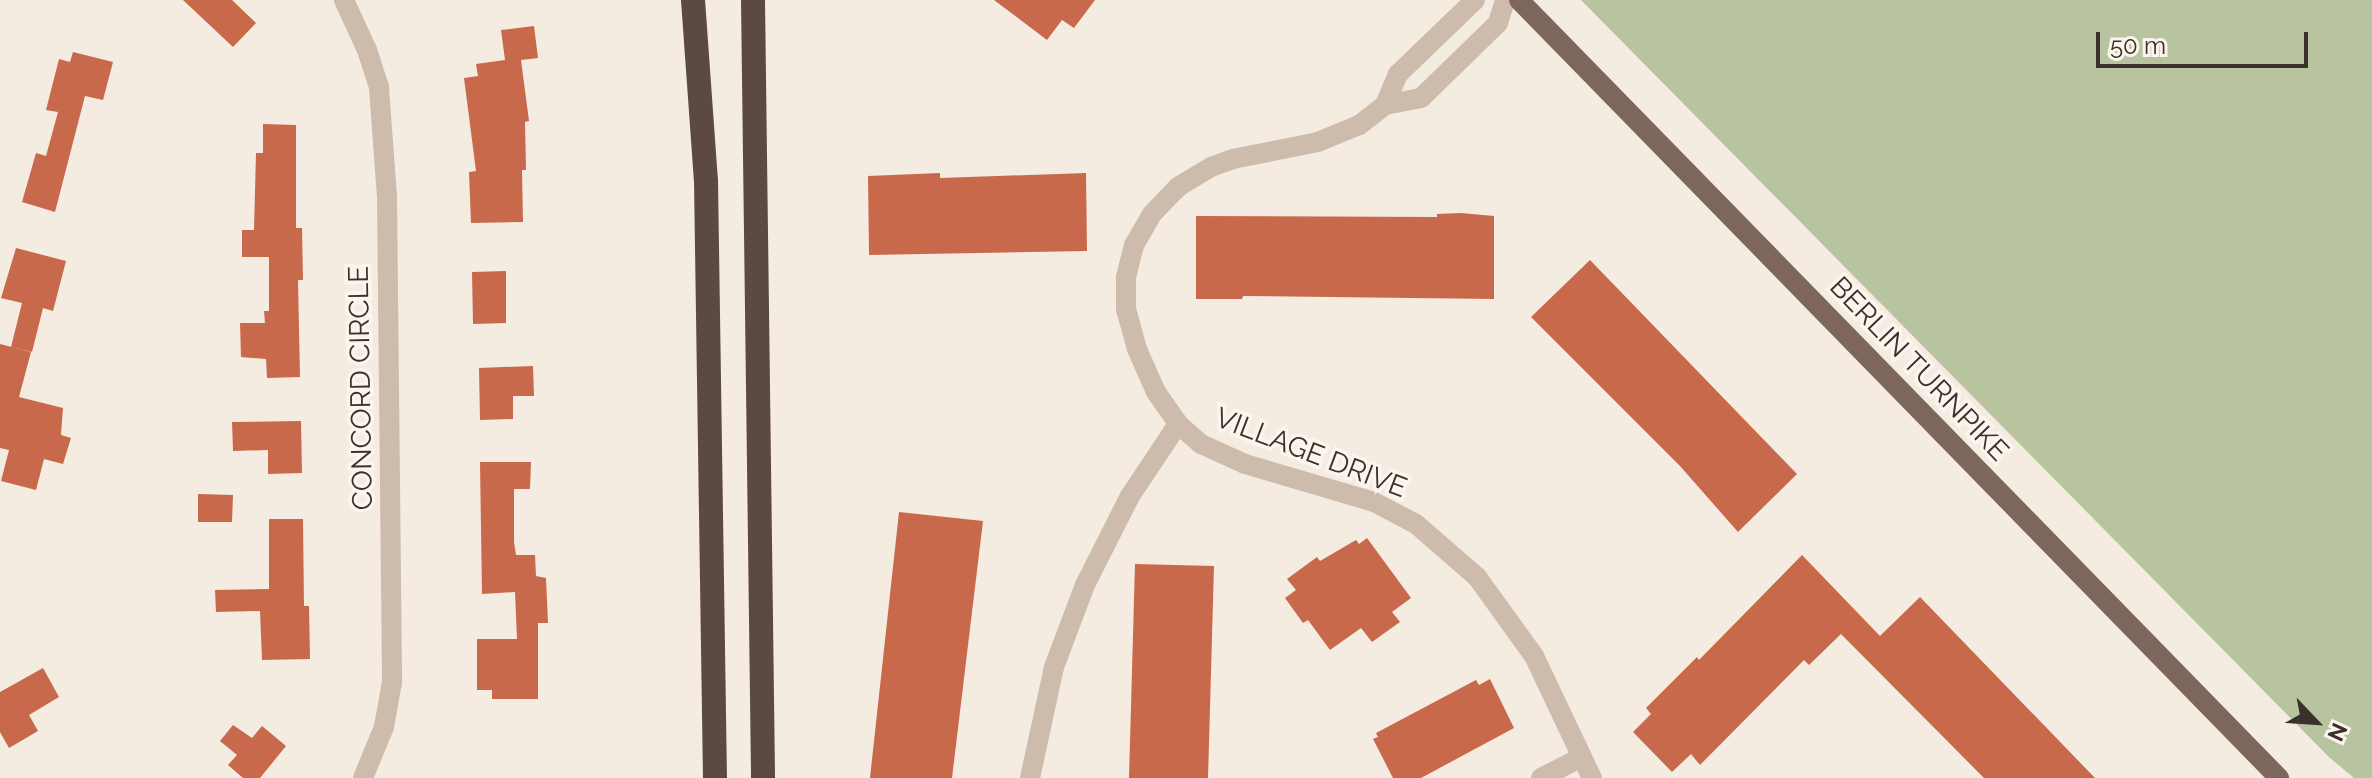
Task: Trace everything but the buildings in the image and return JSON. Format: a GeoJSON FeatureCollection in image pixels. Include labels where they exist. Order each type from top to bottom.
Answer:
{"type":"FeatureCollection","features":[{"type":"Feature","properties":{"kind":"highway"},"geometry":{"type":"LineString","coordinates":[[693,0],[706,194],[715,778]]}},
{"type":"Feature","properties":{"kind":"highway"},"geometry":{"type":"LineString","coordinates":[[753,0],[763,778]]}},
{"type":"Feature","properties":{"kind":"main road","name":"BERLIN TURNPIKE"},"geometry":{"type":"LineString","coordinates":[[1519,0],[2279,778]]}},
{"type":"Feature","properties":{"kind":"street","name":"CONCORD CIRCLE"},"geometry":{"type":"LineString","coordinates":[[344,0],[367,50],[379,88],[387,197],[392,682],[384,727],[363,778]]}},
{"type":"Feature","properties":{"kind":"street","name":"VILLAGE DRIVE"},"geometry":{"type":"LineString","coordinates":[[1385,105],[1398,74],[1475,0]]}},
{"type":"Feature","properties":{"kind":"street","name":"VILLAGE DRIVE"},"geometry":{"type":"LineString","coordinates":[[1505,0],[1498,23],[1421,98],[1385,105],[1359,125],[1331,138],[1211,167],[1178,187],[1141,229],[1126,278],[1128,317],[1149,377],[1178,424],[1216,452],[1356,494],[1396,512],[1438,541],[1477,577],[1524,639],[1592,778]]}},
{"type":"Feature","properties":{"kind":"street"},"geometry":{"type":"LineString","coordinates":[[1030,778],[1054,667],[1085,585],[1130,496],[1178,424]]}},
{"type":"Feature","properties":{"kind":"street"},"geometry":{"type":"LineString","coordinates":[[1541,778],[1580,758]]}},
{"type":"Feature","properties":{"kind":"green space"},"geometry":{"type":"Polygon","coordinates":[[[1581,0],[2372,0],[2372,778],[2354,778],[2330,758],[1581,0]]]}}]}
